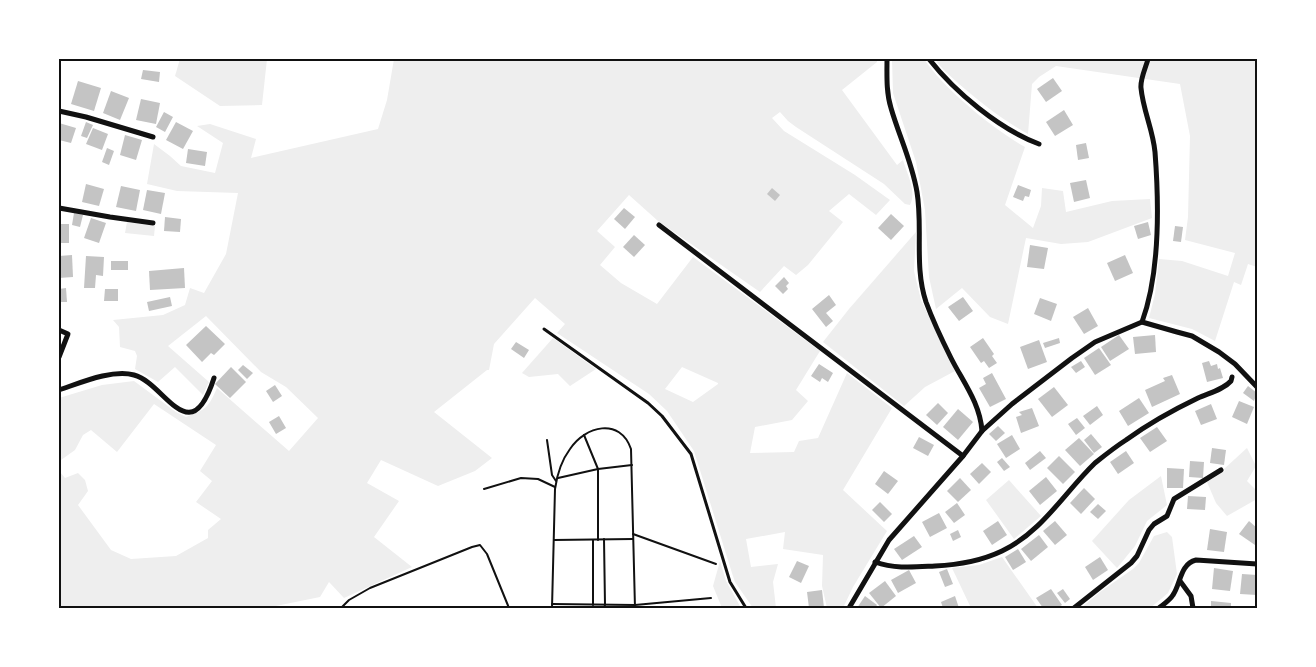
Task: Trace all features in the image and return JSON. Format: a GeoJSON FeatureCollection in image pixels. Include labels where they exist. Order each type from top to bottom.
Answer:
{"type":"FeatureCollection","features":[{"type":"Feature","properties":{"kind":"street"},"geometry":{"type":"LineString","coordinates":[[887,59],[888,92],[891,107],[910,160],[917,193],[919,264],[926,302],[950,356],[973,396],[982,431]]}},
{"type":"Feature","properties":{"kind":"street"},"geometry":{"type":"LineString","coordinates":[[929,59],[951,84],[991,117],[1026,140],[1039,144]]}},
{"type":"Feature","properties":{"kind":"street"},"geometry":{"type":"LineString","coordinates":[[1142,322],[1147,308],[1153,277],[1156,243],[1155,150],[1141,86],[1148,59]]}},
{"type":"Feature","properties":{"kind":"street"},"geometry":{"type":"LineString","coordinates":[[59,111],[153,137]]}},
{"type":"Feature","properties":{"kind":"street"},"geometry":{"type":"LineString","coordinates":[[59,208],[153,222]]}},
{"type":"Feature","properties":{"kind":"street"},"geometry":{"type":"LineString","coordinates":[[659,225],[963,456]]}},
{"type":"Feature","properties":{"kind":"street"},"geometry":{"type":"LineString","coordinates":[[849,608],[875,562],[900,526],[963,456],[982,431],[1012,404],[1095,342],[1142,322],[1192,336],[1203,342],[1235,364],[1257,387]]}},
{"type":"Feature","properties":{"kind":"street"},"geometry":{"type":"LineString","coordinates":[[59,330],[68,334],[59,357]]}},
{"type":"Feature","properties":{"kind":"street"},"geometry":{"type":"LineString","coordinates":[[59,390],[101,376],[135,375],[176,407],[188,412],[203,403],[209,395],[214,378]]}},
{"type":"Feature","properties":{"kind":"street"},"geometry":{"type":"LineString","coordinates":[[875,562],[893,567],[938,566],[978,560],[1002,551],[1025,536],[1047,517],[1104,456],[1142,429],[1178,408],[1222,388],[1229,383],[1232,377]]}},
{"type":"Feature","properties":{"kind":"street"},"geometry":{"type":"LineString","coordinates":[[1074,608],[1137,556],[1149,530],[1154,524],[1167,516],[1174,499],[1221,470]]}},
{"type":"Feature","properties":{"kind":"street"},"geometry":{"type":"LineString","coordinates":[[1158,608],[1173,595],[1187,565],[1196,560],[1257,564]]}},
{"type":"Feature","properties":{"kind":"street"},"geometry":{"type":"LineString","coordinates":[[1180,581],[1191,596],[1193,608]]}},
{"type":"Feature","properties":{"kind":"lane"},"geometry":{"type":"LineString","coordinates":[[544,329],[648,403],[662,416],[690,454],[730,582],[746,608]]}},
{"type":"Feature","properties":{"kind":"path"},"geometry":{"type":"LineString","coordinates":[[552,608],[555,488],[558,473],[568,451],[584,435],[591,431],[610,428],[617,430],[629,443],[632,465],[635,607]]}},
{"type":"Feature","properties":{"kind":"path"},"geometry":{"type":"LineString","coordinates":[[584,435],[598,469],[598,540]]}},
{"type":"Feature","properties":{"kind":"path"},"geometry":{"type":"LineString","coordinates":[[547,440],[552,475],[556,482]]}},
{"type":"Feature","properties":{"kind":"path"},"geometry":{"type":"LineString","coordinates":[[557,478],[598,469],[632,465]]}},
{"type":"Feature","properties":{"kind":"path"},"geometry":{"type":"LineString","coordinates":[[484,489],[521,478],[538,479],[555,488]]}},
{"type":"Feature","properties":{"kind":"path"},"geometry":{"type":"LineString","coordinates":[[633,534],[716,564]]}},
{"type":"Feature","properties":{"kind":"path"},"geometry":{"type":"LineString","coordinates":[[554,540],[633,539]]}},
{"type":"Feature","properties":{"kind":"path"},"geometry":{"type":"LineString","coordinates":[[593,540],[593,605]]}},
{"type":"Feature","properties":{"kind":"path"},"geometry":{"type":"LineString","coordinates":[[604,540],[604,608]]}},
{"type":"Feature","properties":{"kind":"path"},"geometry":{"type":"LineString","coordinates":[[341,608],[349,600],[370,588],[472,547],[480,546],[488,554],[509,608]]}},
{"type":"Feature","properties":{"kind":"path"},"geometry":{"type":"LineString","coordinates":[[552,604],[635,607],[711,598]]}},
{"type":"Feature","properties":{"kind":"shaded area"},"geometry":{"type":"Polygon","coordinates":[[[180,59],[267,59],[262,105],[220,106],[175,76],[180,59]]]}},
{"type":"Feature","properties":{"kind":"shaded area"},"geometry":{"type":"Polygon","coordinates":[[[394,59],[877,59],[877,62],[842,90],[897,165],[903,160],[912,188],[910,205],[905,204],[884,184],[796,127],[780,112],[772,118],[784,131],[855,175],[890,200],[876,215],[849,194],[829,211],[843,222],[808,265],[796,275],[784,266],[760,292],[658,221],[629,195],[597,231],[615,247],[600,265],[621,283],[657,304],[693,257],[820,351],[796,390],[808,401],[792,420],[755,427],[750,453],[794,452],[799,441],[818,438],[847,373],[892,408],[843,490],[887,531],[853,587],[843,608],[827,608],[822,586],[823,555],[783,549],[785,532],[746,539],[751,567],[778,564],[773,582],[776,608],[753,608],[735,582],[694,451],[667,411],[649,394],[557,333],[565,324],[535,298],[494,344],[489,370],[434,412],[492,458],[475,471],[438,486],[381,460],[367,483],[399,501],[374,537],[412,567],[344,598],[329,582],[320,597],[266,608],[59,608],[59,398],[102,385],[134,381],[176,412],[186,417],[206,407],[217,388],[289,451],[318,418],[286,387],[261,372],[206,316],[168,346],[209,382],[203,395],[175,367],[158,382],[135,369],[137,356],[135,351],[120,347],[119,327],[113,320],[163,315],[185,305],[190,288],[204,293],[226,254],[238,193],[177,191],[147,184],[154,144],[181,166],[215,173],[223,143],[197,126],[210,124],[256,139],[251,158],[378,129],[387,100],[394,59]],[[682,367],[665,389],[693,402],[718,384],[718,383],[682,367]],[[154,404],[117,452],[91,430],[83,435],[75,450],[61,460],[60,472],[65,478],[78,473],[85,480],[88,491],[78,505],[111,550],[131,559],[176,556],[208,538],[208,530],[221,519],[196,502],[212,481],[200,471],[216,445],[154,404]]]}},
{"type":"Feature","properties":{"kind":"shaded area"},"geometry":{"type":"Polygon","coordinates":[[[892,59],[924,59],[944,83],[970,108],[1025,147],[1005,205],[1033,228],[1041,206],[1042,188],[1063,191],[1066,212],[1112,201],[1150,199],[1152,218],[1088,242],[1061,244],[1026,238],[1008,324],[990,317],[962,288],[936,309],[929,277],[925,210],[916,162],[893,93],[892,59]]]}},
{"type":"Feature","properties":{"kind":"shaded area"},"geometry":{"type":"Polygon","coordinates":[[[935,59],[1257,59],[1257,267],[1248,264],[1241,285],[1234,282],[1215,341],[1192,329],[1149,318],[1155,294],[1159,259],[1182,261],[1228,276],[1235,253],[1185,240],[1188,217],[1190,136],[1180,84],[1056,66],[1032,84],[1028,134],[976,98],[946,72],[935,59]]]}},
{"type":"Feature","properties":{"kind":"shaded area"},"geometry":{"type":"Polygon","coordinates":[[[127,222],[155,226],[154,236],[125,233],[127,222]]]}},
{"type":"Feature","properties":{"kind":"shaded area"},"geometry":{"type":"Polygon","coordinates":[[[916,232],[914,271],[921,300],[955,371],[925,387],[904,406],[823,342],[916,232]]]}},
{"type":"Feature","properties":{"kind":"shaded area"},"geometry":{"type":"Polygon","coordinates":[[[553,338],[596,369],[570,386],[558,374],[529,377],[522,373],[553,338]]]}},
{"type":"Feature","properties":{"kind":"shaded area"},"geometry":{"type":"Polygon","coordinates":[[[1247,448],[1256,466],[1247,481],[1257,491],[1257,499],[1227,516],[1216,503],[1207,482],[1225,471],[1224,469],[1247,448]]]}},
{"type":"Feature","properties":{"kind":"shaded area"},"geometry":{"type":"Polygon","coordinates":[[[1161,476],[1167,505],[1147,521],[1135,546],[1117,568],[1092,541],[1129,500],[1161,476]]]}},
{"type":"Feature","properties":{"kind":"shaded area"},"geometry":{"type":"Polygon","coordinates":[[[1009,480],[1041,516],[1014,539],[986,500],[1009,480]]]}},
{"type":"Feature","properties":{"kind":"shaded area"},"geometry":{"type":"Polygon","coordinates":[[[1167,532],[1172,537],[1177,574],[1168,593],[1150,608],[1081,608],[1133,569],[1139,563],[1154,536],[1167,532]]]}},
{"type":"Feature","properties":{"kind":"shaded area"},"geometry":{"type":"Polygon","coordinates":[[[1002,557],[1038,608],[971,608],[952,568],[979,565],[1002,557]]]}},
{"type":"Feature","properties":{"kind":"shaded area"},"geometry":{"type":"Polygon","coordinates":[[[720,561],[726,581],[741,608],[722,608],[713,586],[720,561]]]}},
{"type":"Feature","properties":{"kind":"building"},"geometry":{"type":"Polygon","coordinates":[[[143,70],[160,72],[159,82],[141,79],[143,70]]]}},
{"type":"Feature","properties":{"kind":"building"},"geometry":{"type":"Polygon","coordinates":[[[1053,78],[1062,91],[1046,102],[1037,89],[1053,78]]]}},
{"type":"Feature","properties":{"kind":"building"},"geometry":{"type":"Polygon","coordinates":[[[78,81],[101,88],[94,111],[71,104],[78,81]]]}},
{"type":"Feature","properties":{"kind":"building"},"geometry":{"type":"Polygon","coordinates":[[[111,91],[129,98],[120,120],[103,113],[111,91]]]}},
{"type":"Feature","properties":{"kind":"building"},"geometry":{"type":"Polygon","coordinates":[[[141,99],[160,103],[156,124],[136,120],[141,99]]]}},
{"type":"Feature","properties":{"kind":"building"},"geometry":{"type":"Polygon","coordinates":[[[1064,110],[1073,125],[1055,136],[1046,122],[1064,110]]]}},
{"type":"Feature","properties":{"kind":"building"},"geometry":{"type":"Polygon","coordinates":[[[164,112],[173,117],[165,132],[156,127],[164,112]]]}},
{"type":"Feature","properties":{"kind":"building"},"geometry":{"type":"Polygon","coordinates":[[[86,122],[93,125],[87,138],[81,136],[86,122]]]}},
{"type":"Feature","properties":{"kind":"building"},"geometry":{"type":"Polygon","coordinates":[[[176,122],[193,131],[183,149],[166,140],[176,122]]]}},
{"type":"Feature","properties":{"kind":"building"},"geometry":{"type":"Polygon","coordinates":[[[59,123],[76,128],[71,143],[59,140],[59,123]]]}},
{"type":"Feature","properties":{"kind":"building"},"geometry":{"type":"Polygon","coordinates":[[[93,128],[108,134],[102,150],[86,144],[93,128]]]}},
{"type":"Feature","properties":{"kind":"building"},"geometry":{"type":"Polygon","coordinates":[[[125,135],[142,140],[136,160],[120,155],[125,135]]]}},
{"type":"Feature","properties":{"kind":"building"},"geometry":{"type":"Polygon","coordinates":[[[1086,143],[1089,158],[1078,160],[1076,145],[1086,143]]]}},
{"type":"Feature","properties":{"kind":"building"},"geometry":{"type":"Polygon","coordinates":[[[107,148],[114,151],[109,165],[102,162],[107,148]]]}},
{"type":"Feature","properties":{"kind":"building"},"geometry":{"type":"Polygon","coordinates":[[[188,149],[207,152],[205,166],[186,163],[188,149]]]}},
{"type":"Feature","properties":{"kind":"building"},"geometry":{"type":"Polygon","coordinates":[[[1086,180],[1090,198],[1074,202],[1070,183],[1086,180]]]}},
{"type":"Feature","properties":{"kind":"building"},"geometry":{"type":"Polygon","coordinates":[[[86,184],[104,189],[99,206],[82,202],[86,184]]]}},
{"type":"Feature","properties":{"kind":"building"},"geometry":{"type":"Polygon","coordinates":[[[1018,185],[1031,190],[1029,197],[1025,196],[1023,201],[1013,197],[1018,185]]]}},
{"type":"Feature","properties":{"kind":"building"},"geometry":{"type":"Polygon","coordinates":[[[121,186],[140,190],[136,211],[116,207],[121,186]]]}},
{"type":"Feature","properties":{"kind":"building"},"geometry":{"type":"Polygon","coordinates":[[[772,188],[780,195],[775,201],[767,194],[772,188]]]}},
{"type":"Feature","properties":{"kind":"building"},"geometry":{"type":"Polygon","coordinates":[[[147,190],[165,193],[161,214],[143,210],[147,190]]]}},
{"type":"Feature","properties":{"kind":"building"},"geometry":{"type":"Polygon","coordinates":[[[624,208],[635,217],[625,229],[614,219],[624,208]]]}},
{"type":"Feature","properties":{"kind":"building"},"geometry":{"type":"Polygon","coordinates":[[[74,213],[83,215],[80,227],[72,225],[74,213]]]}},
{"type":"Feature","properties":{"kind":"building"},"geometry":{"type":"Polygon","coordinates":[[[891,214],[904,226],[891,240],[878,228],[891,214]]]}},
{"type":"Feature","properties":{"kind":"building"},"geometry":{"type":"Polygon","coordinates":[[[165,217],[181,219],[180,232],[164,231],[165,217]]]}},
{"type":"Feature","properties":{"kind":"building"},"geometry":{"type":"Polygon","coordinates":[[[91,218],[106,223],[99,243],[84,238],[91,218]]]}},
{"type":"Feature","properties":{"kind":"building"},"geometry":{"type":"Polygon","coordinates":[[[1148,222],[1151,235],[1138,239],[1134,226],[1148,222]]]}},
{"type":"Feature","properties":{"kind":"building"},"geometry":{"type":"Polygon","coordinates":[[[59,224],[69,224],[69,243],[59,243],[59,224]]]}},
{"type":"Feature","properties":{"kind":"building"},"geometry":{"type":"Polygon","coordinates":[[[1175,226],[1183,227],[1181,242],[1173,241],[1175,226]]]}},
{"type":"Feature","properties":{"kind":"building"},"geometry":{"type":"Polygon","coordinates":[[[634,235],[645,245],[634,257],[623,247],[634,235]]]}},
{"type":"Feature","properties":{"kind":"building"},"geometry":{"type":"Polygon","coordinates":[[[1030,245],[1048,248],[1044,269],[1027,267],[1030,245]]]}},
{"type":"Feature","properties":{"kind":"building"},"geometry":{"type":"Polygon","coordinates":[[[72,255],[73,277],[59,278],[59,256],[72,255]]]}},
{"type":"Feature","properties":{"kind":"building"},"geometry":{"type":"Polygon","coordinates":[[[1125,255],[1133,273],[1115,281],[1107,263],[1125,255]]]}},
{"type":"Feature","properties":{"kind":"building"},"geometry":{"type":"Polygon","coordinates":[[[86,256],[104,257],[103,276],[96,275],[95,288],[84,288],[86,256]]]}},
{"type":"Feature","properties":{"kind":"building"},"geometry":{"type":"Polygon","coordinates":[[[111,261],[128,261],[128,270],[111,270],[111,261]]]}},
{"type":"Feature","properties":{"kind":"building"},"geometry":{"type":"Polygon","coordinates":[[[184,268],[185,288],[150,290],[149,271],[184,268]]]}},
{"type":"Feature","properties":{"kind":"building"},"geometry":{"type":"Polygon","coordinates":[[[784,277],[789,283],[786,286],[788,289],[783,294],[775,286],[784,277]]]}},
{"type":"Feature","properties":{"kind":"building"},"geometry":{"type":"Polygon","coordinates":[[[66,288],[67,302],[59,302],[59,289],[66,288]]]}},
{"type":"Feature","properties":{"kind":"building"},"geometry":{"type":"Polygon","coordinates":[[[105,289],[118,289],[118,301],[104,301],[105,289]]]}},
{"type":"Feature","properties":{"kind":"building"},"geometry":{"type":"Polygon","coordinates":[[[829,295],[836,305],[826,313],[833,321],[826,327],[812,309],[829,295]]]}},
{"type":"Feature","properties":{"kind":"building"},"geometry":{"type":"Polygon","coordinates":[[[170,297],[172,306],[149,311],[147,302],[170,297]]]}},
{"type":"Feature","properties":{"kind":"building"},"geometry":{"type":"Polygon","coordinates":[[[963,297],[973,311],[959,321],[948,307],[963,297]]]}},
{"type":"Feature","properties":{"kind":"building"},"geometry":{"type":"Polygon","coordinates":[[[1040,298],[1057,304],[1051,321],[1034,314],[1040,298]]]}},
{"type":"Feature","properties":{"kind":"building"},"geometry":{"type":"Polygon","coordinates":[[[1088,308],[1098,326],[1084,334],[1073,317],[1088,308]]]}},
{"type":"Feature","properties":{"kind":"building"},"geometry":{"type":"Polygon","coordinates":[[[206,326],[225,344],[214,355],[211,353],[202,362],[186,345],[206,326]]]}},
{"type":"Feature","properties":{"kind":"building"},"geometry":{"type":"Polygon","coordinates":[[[1119,335],[1129,349],[1110,361],[1101,347],[1119,335]]]}},
{"type":"Feature","properties":{"kind":"building"},"geometry":{"type":"Polygon","coordinates":[[[1155,335],[1156,352],[1135,354],[1133,337],[1155,335]]]}},
{"type":"Feature","properties":{"kind":"building"},"geometry":{"type":"Polygon","coordinates":[[[983,338],[994,354],[992,356],[997,363],[989,368],[984,361],[981,363],[970,347],[983,338]]]}},
{"type":"Feature","properties":{"kind":"building"},"geometry":{"type":"Polygon","coordinates":[[[1059,338],[1060,343],[1045,348],[1043,343],[1059,338]]]}},
{"type":"Feature","properties":{"kind":"building"},"geometry":{"type":"Polygon","coordinates":[[[1039,340],[1047,362],[1028,369],[1020,347],[1039,340]]]}},
{"type":"Feature","properties":{"kind":"building"},"geometry":{"type":"Polygon","coordinates":[[[516,342],[529,350],[524,358],[511,349],[516,342]]]}},
{"type":"Feature","properties":{"kind":"building"},"geometry":{"type":"Polygon","coordinates":[[[1099,348],[1111,365],[1095,375],[1084,358],[1099,348]]]}},
{"type":"Feature","properties":{"kind":"building"},"geometry":{"type":"Polygon","coordinates":[[[1081,361],[1085,367],[1076,373],[1071,367],[1081,361]]]}},
{"type":"Feature","properties":{"kind":"building"},"geometry":{"type":"Polygon","coordinates":[[[1209,361],[1211,366],[1217,364],[1223,378],[1207,382],[1202,363],[1209,361]]]}},
{"type":"Feature","properties":{"kind":"building"},"geometry":{"type":"Polygon","coordinates":[[[819,364],[833,373],[828,382],[822,378],[820,382],[811,376],[819,364]]]}},
{"type":"Feature","properties":{"kind":"building"},"geometry":{"type":"Polygon","coordinates":[[[243,365],[253,373],[247,379],[238,370],[243,365]]]}},
{"type":"Feature","properties":{"kind":"building"},"geometry":{"type":"Polygon","coordinates":[[[231,367],[246,382],[230,398],[215,384],[231,367]]]}},
{"type":"Feature","properties":{"kind":"building"},"geometry":{"type":"Polygon","coordinates":[[[992,373],[1006,399],[990,407],[979,388],[986,384],[983,378],[992,373]]]}},
{"type":"Feature","properties":{"kind":"building"},"geometry":{"type":"Polygon","coordinates":[[[1172,375],[1180,394],[1152,407],[1145,390],[1165,381],[1163,378],[1172,375]]]}},
{"type":"Feature","properties":{"kind":"building"},"geometry":{"type":"Polygon","coordinates":[[[275,385],[282,396],[273,402],[266,391],[275,385]]]}},
{"type":"Feature","properties":{"kind":"building"},"geometry":{"type":"Polygon","coordinates":[[[1248,386],[1257,393],[1254,401],[1243,393],[1248,386]]]}},
{"type":"Feature","properties":{"kind":"building"},"geometry":{"type":"Polygon","coordinates":[[[1054,387],[1068,405],[1052,417],[1038,399],[1054,387]]]}},
{"type":"Feature","properties":{"kind":"building"},"geometry":{"type":"Polygon","coordinates":[[[1139,398],[1149,413],[1128,426],[1119,411],[1139,398]]]}},
{"type":"Feature","properties":{"kind":"building"},"geometry":{"type":"Polygon","coordinates":[[[1239,401],[1254,407],[1247,424],[1232,417],[1239,401]]]}},
{"type":"Feature","properties":{"kind":"building"},"geometry":{"type":"Polygon","coordinates":[[[938,403],[948,413],[937,425],[926,415],[938,403]]]}},
{"type":"Feature","properties":{"kind":"building"},"geometry":{"type":"Polygon","coordinates":[[[1211,404],[1217,419],[1201,425],[1195,411],[1211,404]]]}},
{"type":"Feature","properties":{"kind":"building"},"geometry":{"type":"Polygon","coordinates":[[[1097,406],[1103,415],[1090,425],[1083,416],[1097,406]]]}},
{"type":"Feature","properties":{"kind":"building"},"geometry":{"type":"Polygon","coordinates":[[[1032,408],[1039,426],[1021,433],[1016,417],[1022,415],[1019,412],[1032,408]]]}},
{"type":"Feature","properties":{"kind":"building"},"geometry":{"type":"Polygon","coordinates":[[[958,409],[973,422],[958,440],[943,427],[958,409]]]}},
{"type":"Feature","properties":{"kind":"building"},"geometry":{"type":"Polygon","coordinates":[[[279,416],[286,428],[276,434],[269,422],[279,416]]]}},
{"type":"Feature","properties":{"kind":"building"},"geometry":{"type":"Polygon","coordinates":[[[1077,418],[1085,428],[1076,435],[1068,424],[1077,418]]]}},
{"type":"Feature","properties":{"kind":"building"},"geometry":{"type":"Polygon","coordinates":[[[998,426],[1005,433],[996,441],[989,434],[998,426]]]}},
{"type":"Feature","properties":{"kind":"building"},"geometry":{"type":"Polygon","coordinates":[[[1157,427],[1167,441],[1150,452],[1140,438],[1157,427]]]}},
{"type":"Feature","properties":{"kind":"building"},"geometry":{"type":"Polygon","coordinates":[[[1091,434],[1102,447],[1094,453],[1084,440],[1091,434]]]}},
{"type":"Feature","properties":{"kind":"building"},"geometry":{"type":"Polygon","coordinates":[[[1012,435],[1020,449],[1006,458],[997,444],[1012,435]]]}},
{"type":"Feature","properties":{"kind":"building"},"geometry":{"type":"Polygon","coordinates":[[[919,437],[934,445],[928,456],[913,448],[919,437]]]}},
{"type":"Feature","properties":{"kind":"building"},"geometry":{"type":"Polygon","coordinates":[[[1079,438],[1094,454],[1080,466],[1065,450],[1079,438]]]}},
{"type":"Feature","properties":{"kind":"building"},"geometry":{"type":"Polygon","coordinates":[[[1212,448],[1226,450],[1224,465],[1210,463],[1212,448]]]}},
{"type":"Feature","properties":{"kind":"building"},"geometry":{"type":"Polygon","coordinates":[[[1040,451],[1046,458],[1030,470],[1025,463],[1040,451]]]}},
{"type":"Feature","properties":{"kind":"building"},"geometry":{"type":"Polygon","coordinates":[[[1126,451],[1134,463],[1118,474],[1110,462],[1126,451]]]}},
{"type":"Feature","properties":{"kind":"building"},"geometry":{"type":"Polygon","coordinates":[[[1059,456],[1075,472],[1063,484],[1047,468],[1059,456]]]}},
{"type":"Feature","properties":{"kind":"building"},"geometry":{"type":"Polygon","coordinates":[[[1002,458],[1010,467],[1004,471],[997,462],[1002,458]]]}},
{"type":"Feature","properties":{"kind":"building"},"geometry":{"type":"Polygon","coordinates":[[[1190,461],[1204,462],[1203,478],[1189,477],[1190,461]]]}},
{"type":"Feature","properties":{"kind":"building"},"geometry":{"type":"Polygon","coordinates":[[[982,463],[991,472],[979,484],[970,474],[982,463]]]}},
{"type":"Feature","properties":{"kind":"building"},"geometry":{"type":"Polygon","coordinates":[[[1167,468],[1184,469],[1183,488],[1167,488],[1167,468]]]}},
{"type":"Feature","properties":{"kind":"building"},"geometry":{"type":"Polygon","coordinates":[[[884,471],[898,481],[888,494],[875,484],[884,471]]]}},
{"type":"Feature","properties":{"kind":"building"},"geometry":{"type":"Polygon","coordinates":[[[1046,477],[1057,491],[1040,505],[1029,491],[1046,477]]]}},
{"type":"Feature","properties":{"kind":"building"},"geometry":{"type":"Polygon","coordinates":[[[960,478],[971,490],[958,502],[947,491],[960,478]]]}},
{"type":"Feature","properties":{"kind":"building"},"geometry":{"type":"Polygon","coordinates":[[[1084,488],[1095,499],[1081,514],[1070,503],[1084,488]]]}},
{"type":"Feature","properties":{"kind":"building"},"geometry":{"type":"Polygon","coordinates":[[[1188,496],[1206,497],[1205,510],[1187,509],[1188,496]]]}},
{"type":"Feature","properties":{"kind":"building"},"geometry":{"type":"Polygon","coordinates":[[[880,502],[892,514],[884,522],[872,510],[880,502]]]}},
{"type":"Feature","properties":{"kind":"building"},"geometry":{"type":"Polygon","coordinates":[[[957,503],[965,515],[954,523],[945,512],[957,503]]]}},
{"type":"Feature","properties":{"kind":"building"},"geometry":{"type":"Polygon","coordinates":[[[1098,504],[1106,511],[1098,519],[1090,512],[1098,504]]]}},
{"type":"Feature","properties":{"kind":"building"},"geometry":{"type":"Polygon","coordinates":[[[939,513],[947,528],[930,537],[922,522],[939,513]]]}},
{"type":"Feature","properties":{"kind":"building"},"geometry":{"type":"Polygon","coordinates":[[[998,521],[1007,535],[992,545],[983,531],[998,521]]]}},
{"type":"Feature","properties":{"kind":"building"},"geometry":{"type":"Polygon","coordinates":[[[1055,521],[1067,535],[1055,545],[1043,531],[1055,521]]]}},
{"type":"Feature","properties":{"kind":"building"},"geometry":{"type":"Polygon","coordinates":[[[1249,521],[1257,528],[1257,542],[1255,545],[1239,534],[1249,521]]]}},
{"type":"Feature","properties":{"kind":"building"},"geometry":{"type":"Polygon","coordinates":[[[1210,529],[1227,532],[1224,552],[1207,550],[1210,529]]]}},
{"type":"Feature","properties":{"kind":"building"},"geometry":{"type":"Polygon","coordinates":[[[958,530],[961,537],[953,541],[950,534],[958,530]]]}},
{"type":"Feature","properties":{"kind":"building"},"geometry":{"type":"Polygon","coordinates":[[[1039,535],[1048,547],[1031,561],[1021,549],[1039,535]]]}},
{"type":"Feature","properties":{"kind":"building"},"geometry":{"type":"Polygon","coordinates":[[[914,536],[922,547],[902,560],[894,549],[914,536]]]}},
{"type":"Feature","properties":{"kind":"building"},"geometry":{"type":"Polygon","coordinates":[[[1018,549],[1026,562],[1013,570],[1005,557],[1018,549]]]}},
{"type":"Feature","properties":{"kind":"building"},"geometry":{"type":"Polygon","coordinates":[[[1100,557],[1108,570],[1093,580],[1085,567],[1100,557]]]}},
{"type":"Feature","properties":{"kind":"building"},"geometry":{"type":"Polygon","coordinates":[[[797,561],[809,566],[801,583],[789,577],[797,561]]]}},
{"type":"Feature","properties":{"kind":"building"},"geometry":{"type":"Polygon","coordinates":[[[1214,568],[1233,571],[1230,591],[1212,589],[1214,568]]]}},
{"type":"Feature","properties":{"kind":"building"},"geometry":{"type":"Polygon","coordinates":[[[947,569],[953,584],[945,587],[939,572],[947,569]]]}},
{"type":"Feature","properties":{"kind":"building"},"geometry":{"type":"Polygon","coordinates":[[[909,570],[916,583],[898,593],[891,580],[909,570]]]}},
{"type":"Feature","properties":{"kind":"building"},"geometry":{"type":"Polygon","coordinates":[[[1242,574],[1257,575],[1257,595],[1240,594],[1242,574]]]}},
{"type":"Feature","properties":{"kind":"building"},"geometry":{"type":"Polygon","coordinates":[[[885,581],[896,596],[881,608],[869,593],[885,581]]]}},
{"type":"Feature","properties":{"kind":"building"},"geometry":{"type":"Polygon","coordinates":[[[1051,589],[1062,605],[1057,608],[1043,608],[1036,598],[1051,589]]]}},
{"type":"Feature","properties":{"kind":"building"},"geometry":{"type":"Polygon","coordinates":[[[1063,589],[1070,599],[1065,603],[1057,593],[1063,589]]]}},
{"type":"Feature","properties":{"kind":"building"},"geometry":{"type":"Polygon","coordinates":[[[822,590],[824,608],[809,608],[807,592],[822,590]]]}},
{"type":"Feature","properties":{"kind":"building"},"geometry":{"type":"Polygon","coordinates":[[[865,596],[877,605],[875,608],[857,608],[865,596]]]}},
{"type":"Feature","properties":{"kind":"building"},"geometry":{"type":"Polygon","coordinates":[[[955,596],[959,608],[943,608],[941,602],[955,596]]]}},
{"type":"Feature","properties":{"kind":"building"},"geometry":{"type":"Polygon","coordinates":[[[1211,601],[1231,603],[1231,608],[1211,608],[1211,601]]]}}]}
